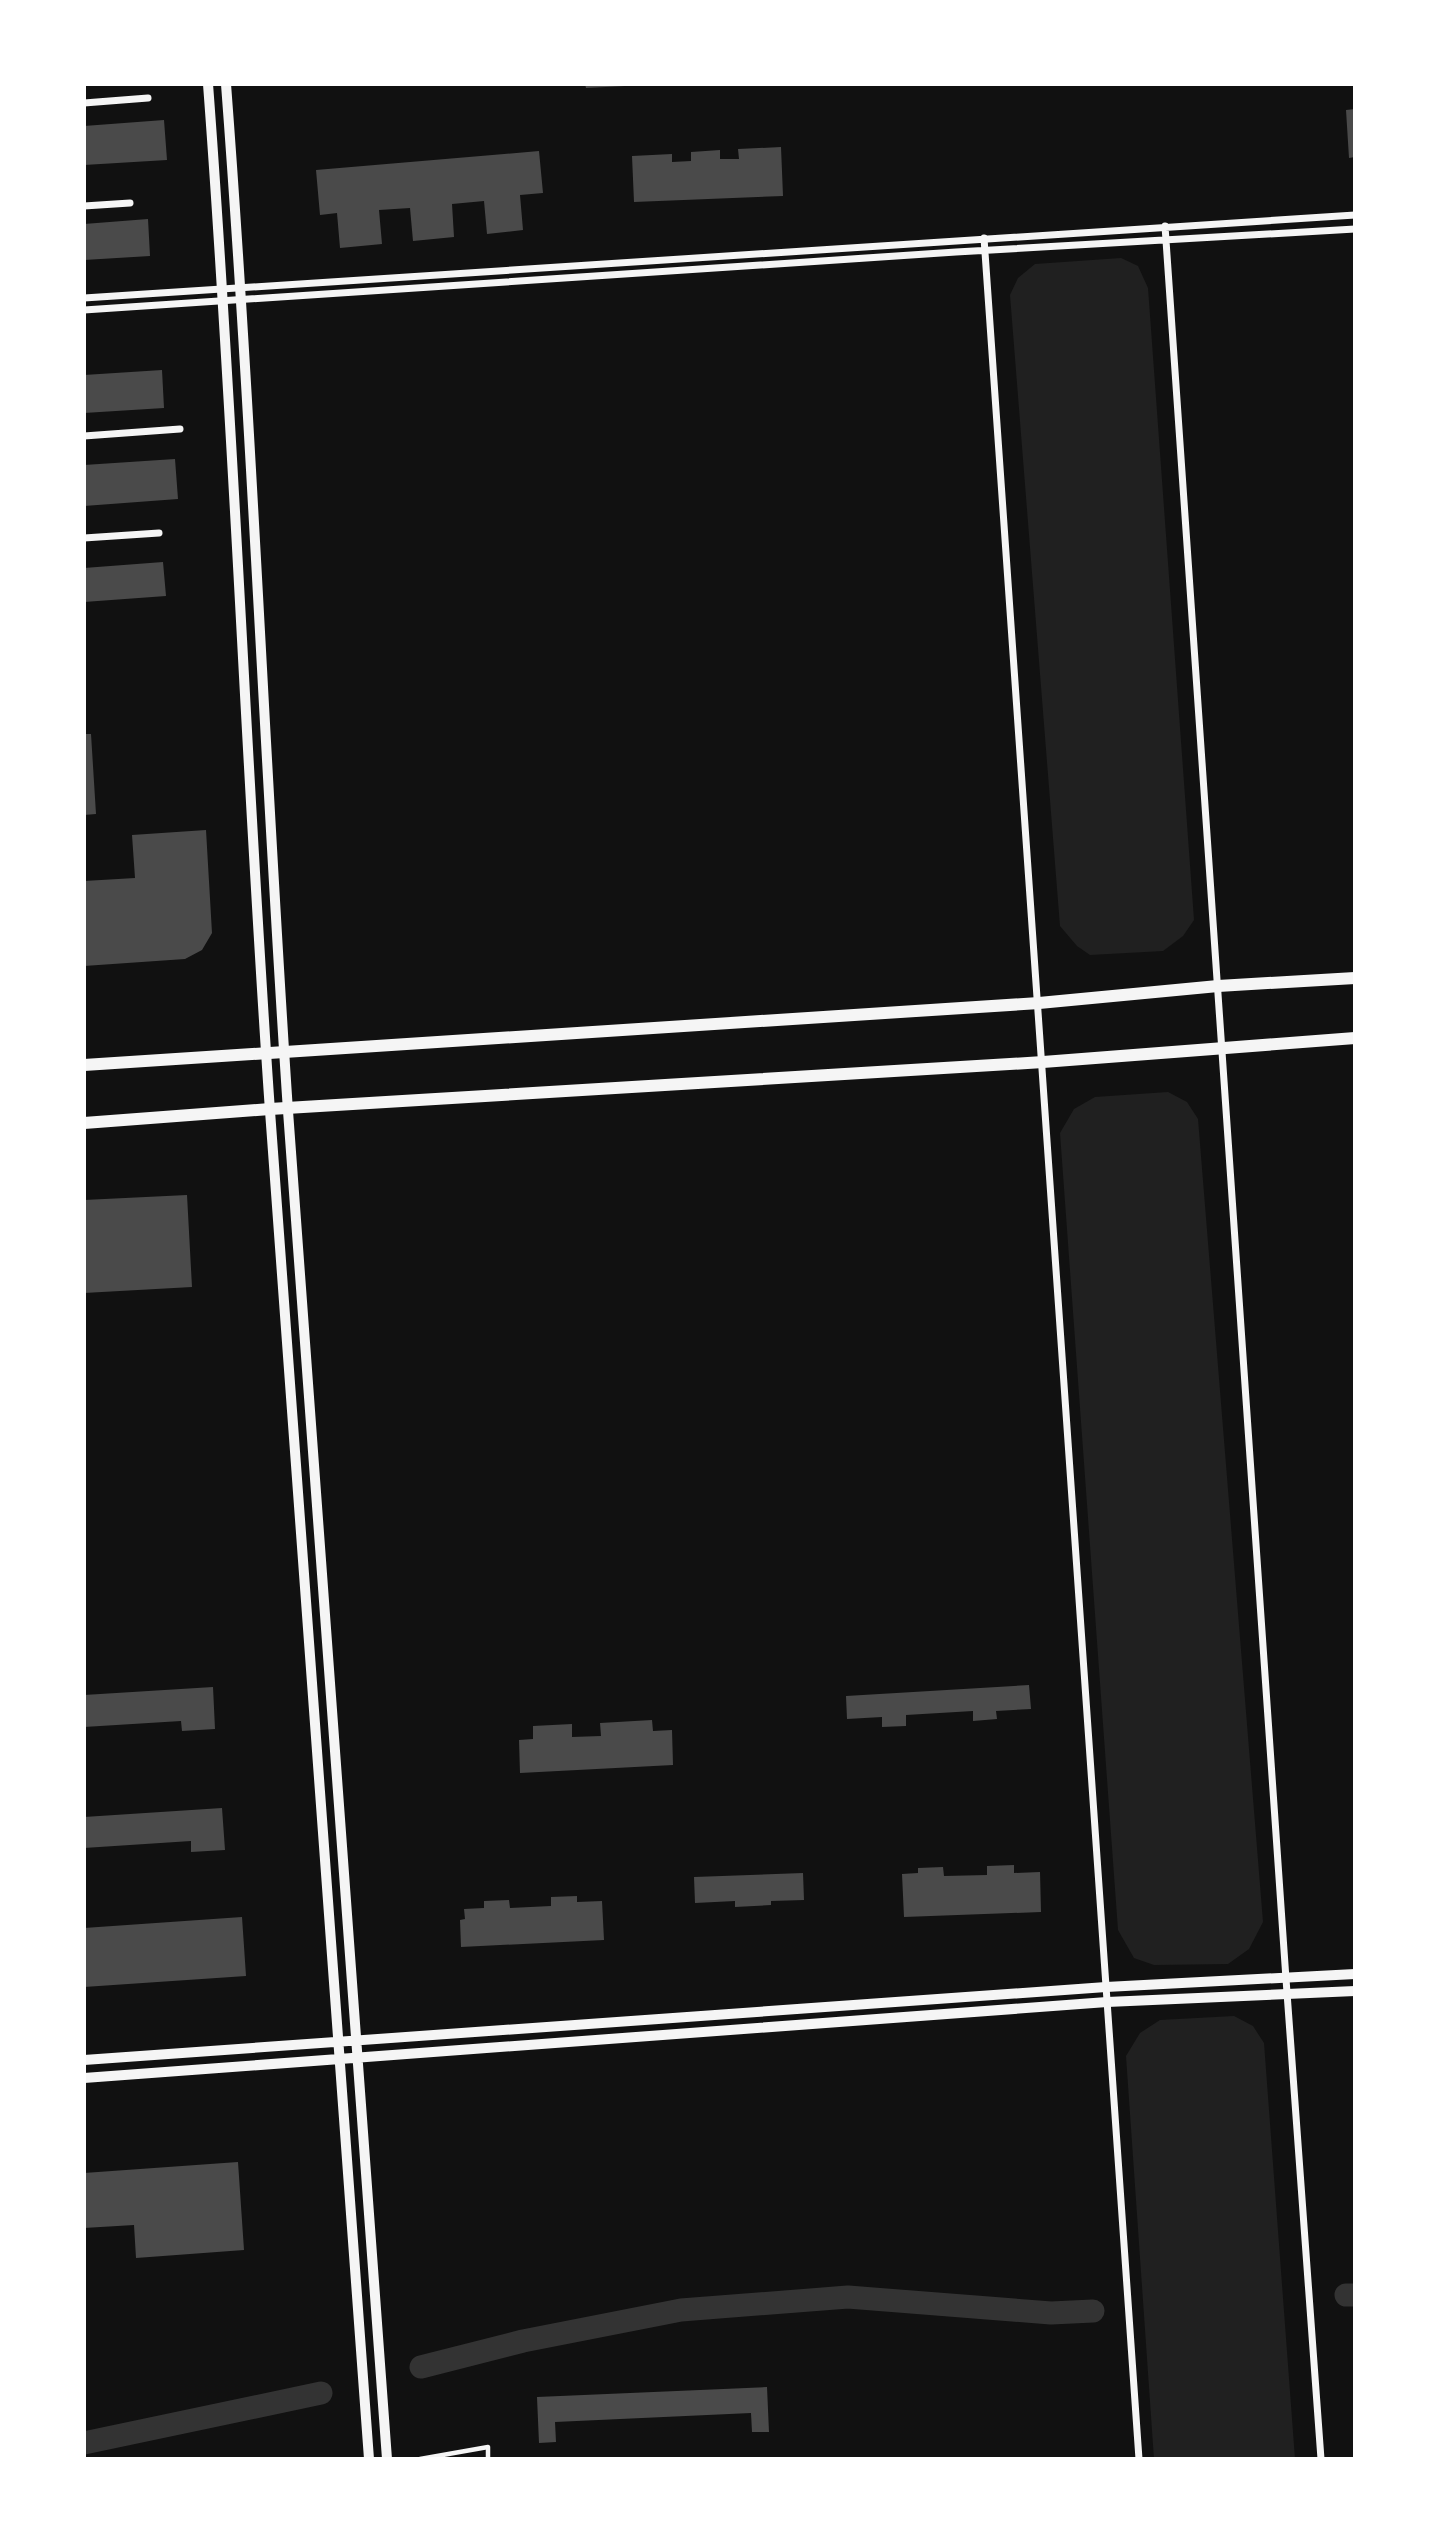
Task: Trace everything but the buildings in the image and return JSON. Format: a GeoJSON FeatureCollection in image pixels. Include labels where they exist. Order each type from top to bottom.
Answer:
{"type":"FeatureCollection","features":[{"type":"Feature","properties":{"kind":"main road"},"geometry":{"type":"LineString","coordinates":[[84,1065],[1039,1003],[1218,986],[1355,978]]}},
{"type":"Feature","properties":{"kind":"main road"},"geometry":{"type":"LineString","coordinates":[[84,1123],[270,1109],[1043,1062],[1222,1046],[1355,1038]]}},
{"type":"Feature","properties":{"kind":"street"},"geometry":{"type":"LineString","coordinates":[[208,84],[224,295],[270,1109],[341,2043],[369,2459]]}},
{"type":"Feature","properties":{"kind":"street"},"geometry":{"type":"LineString","coordinates":[[226,84],[242,300],[288,1108],[359,2042],[387,2459]]}},
{"type":"Feature","properties":{"kind":"street"},"geometry":{"type":"LineString","coordinates":[[84,103],[148,98]]}},
{"type":"Feature","properties":{"kind":"street"},"geometry":{"type":"LineString","coordinates":[[84,206],[130,203]]}},
{"type":"Feature","properties":{"kind":"street"},"geometry":{"type":"LineString","coordinates":[[84,310],[224,295],[241,288],[1355,215]]}},
{"type":"Feature","properties":{"kind":"street"},"geometry":{"type":"LineString","coordinates":[[1165,226],[1321,2459]]}},
{"type":"Feature","properties":{"kind":"street"},"geometry":{"type":"LineString","coordinates":[[84,298],[224,295],[242,300],[985,250],[1355,229]]}},
{"type":"Feature","properties":{"kind":"street"},"geometry":{"type":"LineString","coordinates":[[984,238],[1139,2459]]}},
{"type":"Feature","properties":{"kind":"street"},"geometry":{"type":"LineString","coordinates":[[84,436],[180,429]]}},
{"type":"Feature","properties":{"kind":"street"},"geometry":{"type":"LineString","coordinates":[[84,538],[159,533]]}},
{"type":"Feature","properties":{"kind":"street"},"geometry":{"type":"LineString","coordinates":[[84,2060],[1106,1987],[1355,1974]]}},
{"type":"Feature","properties":{"kind":"street"},"geometry":{"type":"LineString","coordinates":[[84,2078],[1107,2002],[1355,1991]]}},
{"type":"Feature","properties":{"kind":"lane"},"geometry":{"type":"LineString","coordinates":[[420,2459],[488,2447],[488,2459]]}},
{"type":"Feature","properties":{"kind":"shaded area"},"geometry":{"type":"Polygon","coordinates":[[[1121,258],[1138,266],[1148,288],[1194,920],[1183,936],[1163,951],[1090,955],[1077,946],[1060,926],[1010,295],[1018,278],[1035,264],[1121,258]]]}},
{"type":"Feature","properties":{"kind":"shaded area"},"geometry":{"type":"Polygon","coordinates":[[[1168,1092],[1187,1102],[1198,1119],[1263,1922],[1249,1949],[1228,1964],[1154,1965],[1134,1958],[1118,1930],[1060,1133],[1074,1109],[1095,1097],[1168,1092]]]}},
{"type":"Feature","properties":{"kind":"shaded area"},"geometry":{"type":"Polygon","coordinates":[[[1234,2016],[1253,2026],[1264,2043],[1295,2459],[1154,2459],[1126,2056],[1140,2033],[1160,2020],[1234,2016]]]}},
{"type":"Feature","properties":{"kind":"waterway"},"geometry":{"type":"LineString","coordinates":[[1346,2295],[1355,2295]]}},
{"type":"Feature","properties":{"kind":"waterway"},"geometry":{"type":"LineString","coordinates":[[421,2367],[523,2341],[681,2310],[848,2297],[1051,2313],[1093,2311]]}},
{"type":"Feature","properties":{"kind":"waterway"},"geometry":{"type":"LineString","coordinates":[[84,2443],[321,2393]]}}]}
